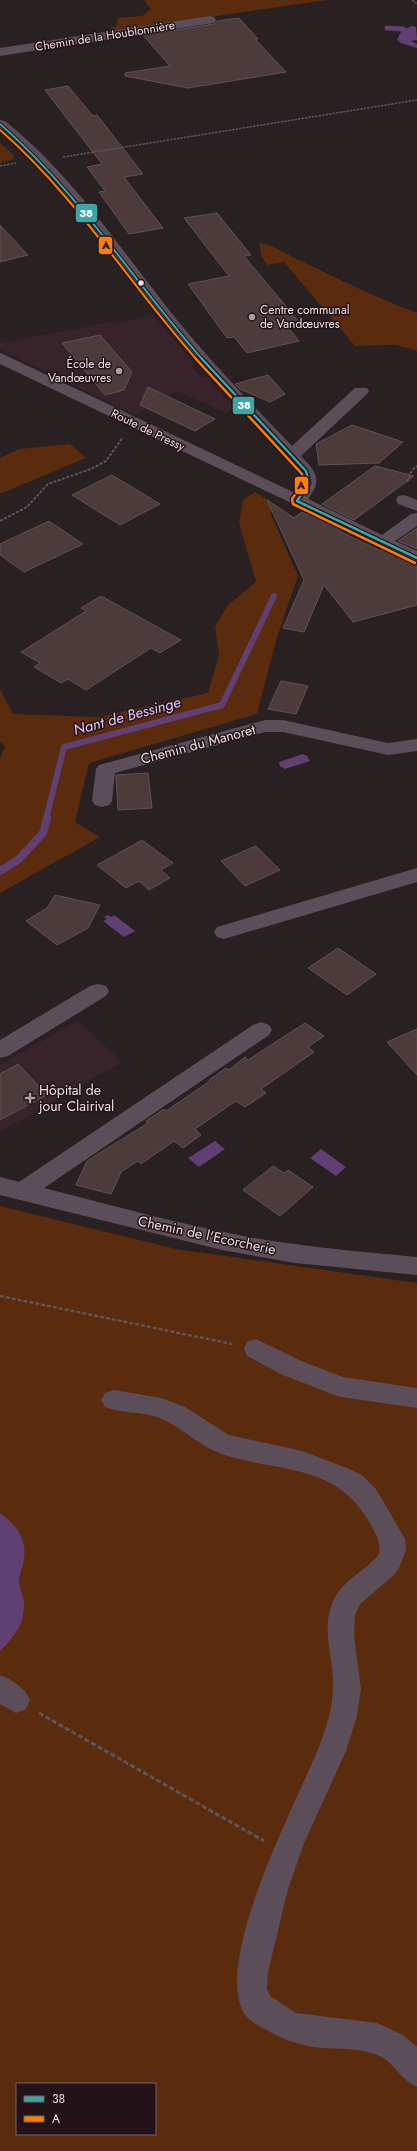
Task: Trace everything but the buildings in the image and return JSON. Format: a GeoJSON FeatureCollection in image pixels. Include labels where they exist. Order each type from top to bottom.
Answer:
{"type":"FeatureCollection","features":[{"type":"Feature","properties":{"kind":"street","name":"Chemin de la Houblonnière"},"geometry":{"type":"LineString","coordinates":[[0,52],[210,20]]}},
{"type":"Feature","properties":{"kind":"street"},"geometry":{"type":"LineString","coordinates":[[0,124],[40,159],[116,249],[161,310],[292,455],[310,478],[307,488],[297,501]]}},
{"type":"Feature","properties":{"kind":"street","name":"Route de Pressy"},"geometry":{"type":"LineString","coordinates":[[0,358],[417,558]]}},
{"type":"Feature","properties":{"kind":"street"},"geometry":{"type":"LineString","coordinates":[[292,455],[361,391]]}},
{"type":"Feature","properties":{"kind":"street"},"geometry":{"type":"LineString","coordinates":[[383,542],[417,518]]}},
{"type":"Feature","properties":{"kind":"street","name":"Chemin du Manoret"},"geometry":{"type":"LineString","coordinates":[[102,801],[106,769],[265,726],[283,726],[388,749],[417,745]]}},
{"type":"Feature","properties":{"kind":"street"},"geometry":{"type":"LineString","coordinates":[[224,932],[417,875]]}},
{"type":"Feature","properties":{"kind":"street"},"geometry":{"type":"LineString","coordinates":[[0,1050],[98,991]]}},
{"type":"Feature","properties":{"kind":"street"},"geometry":{"type":"LineString","coordinates":[[23,1191],[261,1030]]}},
{"type":"Feature","properties":{"kind":"street","name":"Chemin de l'Ecorcherie"},"geometry":{"type":"LineString","coordinates":[[0,1186],[185,1232],[254,1247],[315,1256],[417,1266]]}},
{"type":"Feature","properties":{"kind":"street"},"geometry":{"type":"LineString","coordinates":[[256,1349],[292,1368],[341,1387],[417,1398]]}},
{"type":"Feature","properties":{"kind":"street"},"geometry":{"type":"LineString","coordinates":[[114,1400],[165,1409],[189,1422],[220,1442],[236,1448],[276,1455],[332,1471],[344,1477],[363,1492],[373,1505],[392,1539],[392,1557],[385,1568],[352,1593],[345,1605],[340,1626],[340,1644],[347,1688],[340,1727],[327,1761],[288,1849],[272,1892],[252,1975],[252,1992],[258,2006],[288,2025],[311,2031],[362,2035],[376,2039],[398,2050],[417,2071]]}},
{"type":"Feature","properties":{"kind":"path"},"geometry":{"type":"LineString","coordinates":[[412,0],[417,4]]}},
{"type":"Feature","properties":{"kind":"path"},"geometry":{"type":"LineString","coordinates":[[40,159],[417,100]]}},
{"type":"Feature","properties":{"kind":"path"},"geometry":{"type":"LineString","coordinates":[[0,166],[21,163]]}},
{"type":"Feature","properties":{"kind":"path"},"geometry":{"type":"LineString","coordinates":[[0,521],[27,507],[48,484],[91,469],[106,461],[133,422]]}},
{"type":"Feature","properties":{"kind":"path"},"geometry":{"type":"LineString","coordinates":[[0,1296],[256,1349]]}},
{"type":"Feature","properties":{"kind":"path"},"geometry":{"type":"LineString","coordinates":[[8,1694],[268,1843]]}},
{"type":"Feature","properties":{"kind":"shaded area"},"geometry":{"type":"Polygon","coordinates":[[[144,0],[327,0],[114,31],[110,28],[117,26],[118,18],[142,16],[151,9],[144,0]]]}},
{"type":"Feature","properties":{"kind":"shaded area"},"geometry":{"type":"Polygon","coordinates":[[[412,26],[416,27],[417,40],[411,41],[417,44],[417,48],[401,43],[397,40],[402,30],[412,26]]]}},
{"type":"Feature","properties":{"kind":"shaded area"},"geometry":{"type":"Polygon","coordinates":[[[0,143],[14,155],[14,159],[0,163],[0,143]]]}},
{"type":"Feature","properties":{"kind":"shaded area"},"geometry":{"type":"Polygon","coordinates":[[[259,243],[276,248],[358,288],[417,313],[417,351],[396,345],[355,346],[284,262],[267,265],[262,257],[259,243]]]}},
{"type":"Feature","properties":{"kind":"shaded area","name":"École de Vandœuvres"},"geometry":{"type":"Polygon","coordinates":[[[153,315],[194,363],[190,365],[201,377],[207,377],[234,408],[226,413],[177,391],[135,415],[0,350],[0,343],[112,322],[117,324],[153,315]]]}},
{"type":"Feature","properties":{"kind":"shaded area"},"geometry":{"type":"Polygon","coordinates":[[[70,444],[86,458],[0,494],[0,458],[19,449],[70,444]]]}},
{"type":"Feature","properties":{"kind":"shaded area"},"geometry":{"type":"Polygon","coordinates":[[[255,492],[284,510],[270,512],[298,576],[277,637],[257,714],[89,763],[75,822],[100,837],[0,893],[0,758],[5,746],[0,742],[0,689],[13,714],[99,717],[208,693],[219,655],[215,626],[228,605],[256,582],[239,523],[243,500],[255,492]]]}},
{"type":"Feature","properties":{"kind":"shaded area"},"geometry":{"type":"Polygon","coordinates":[[[303,754],[307,756],[310,761],[285,769],[280,766],[279,762],[303,754]]]}},
{"type":"Feature","properties":{"kind":"shaded area"},"geometry":{"type":"Polygon","coordinates":[[[108,915],[111,917],[114,915],[135,931],[124,937],[103,921],[107,919],[104,917],[108,915]]]}},
{"type":"Feature","properties":{"kind":"shaded area","name":"Hôpital de jour Clairival"},"geometry":{"type":"Polygon","coordinates":[[[78,1021],[122,1062],[0,1132],[0,1064],[78,1021]]]}},
{"type":"Feature","properties":{"kind":"shaded area"},"geometry":{"type":"Polygon","coordinates":[[[215,1141],[225,1149],[199,1167],[188,1158],[215,1141]]]}},
{"type":"Feature","properties":{"kind":"shaded area"},"geometry":{"type":"Polygon","coordinates":[[[321,1149],[346,1167],[336,1176],[310,1158],[321,1149]]]}},
{"type":"Feature","properties":{"kind":"shaded area"},"geometry":{"type":"Polygon","coordinates":[[[0,1206],[176,1249],[417,1283],[417,2151],[0,2151],[0,1206]]]}},
{"type":"Feature","properties":{"kind":"shaded area"},"geometry":{"type":"Polygon","coordinates":[[[0,1513],[15,1527],[22,1538],[24,1545],[24,1562],[19,1580],[24,1601],[24,1611],[14,1636],[0,1651],[0,1513]]]}},
{"type":"Feature","properties":{"kind":"waterway"},"geometry":{"type":"LineString","coordinates":[[387,28],[403,29]]}},
{"type":"Feature","properties":{"kind":"waterway","name":"Nant de Bessinge"},"geometry":{"type":"LineString","coordinates":[[46,819],[64,747],[222,705],[274,596]]}},
{"type":"Feature","properties":{"kind":"waterway","name":"Nant de Bessinge"},"geometry":{"type":"LineString","coordinates":[[0,871],[19,859],[43,833],[47,818]]}},
{"type":"Feature","properties":{"kind":"transit line","name":"38"},"geometry":{"type":"LineString","coordinates":[[0,124],[25,145],[69,192],[184,338],[235,396],[306,471],[309,483],[297,501]]}},
{"type":"Feature","properties":{"kind":"transit line","name":"A"},"geometry":{"type":"LineString","coordinates":[[0,130],[23,150],[65,194],[175,335],[228,395],[302,474],[304,482],[292,499],[293,504],[415,563]]}},
{"type":"Feature","properties":{"kind":"transit line","name":"38"},"geometry":{"type":"LineString","coordinates":[[297,501],[417,558]]}},
{"type":"Feature","properties":{"kind":"place","name":"Centre communal de Vandœuvres"},"geometry":{"type":"Point","coordinates":[252,317]}},
{"type":"Feature","properties":{"kind":"place","name":"École de Vandœuvres"},"geometry":{"type":"Point","coordinates":[119,371]}},
{"type":"Feature","properties":{"kind":"place","name":"Hôpital de jour Clairival"},"geometry":{"type":"Point","coordinates":[30,1098]}}]}
